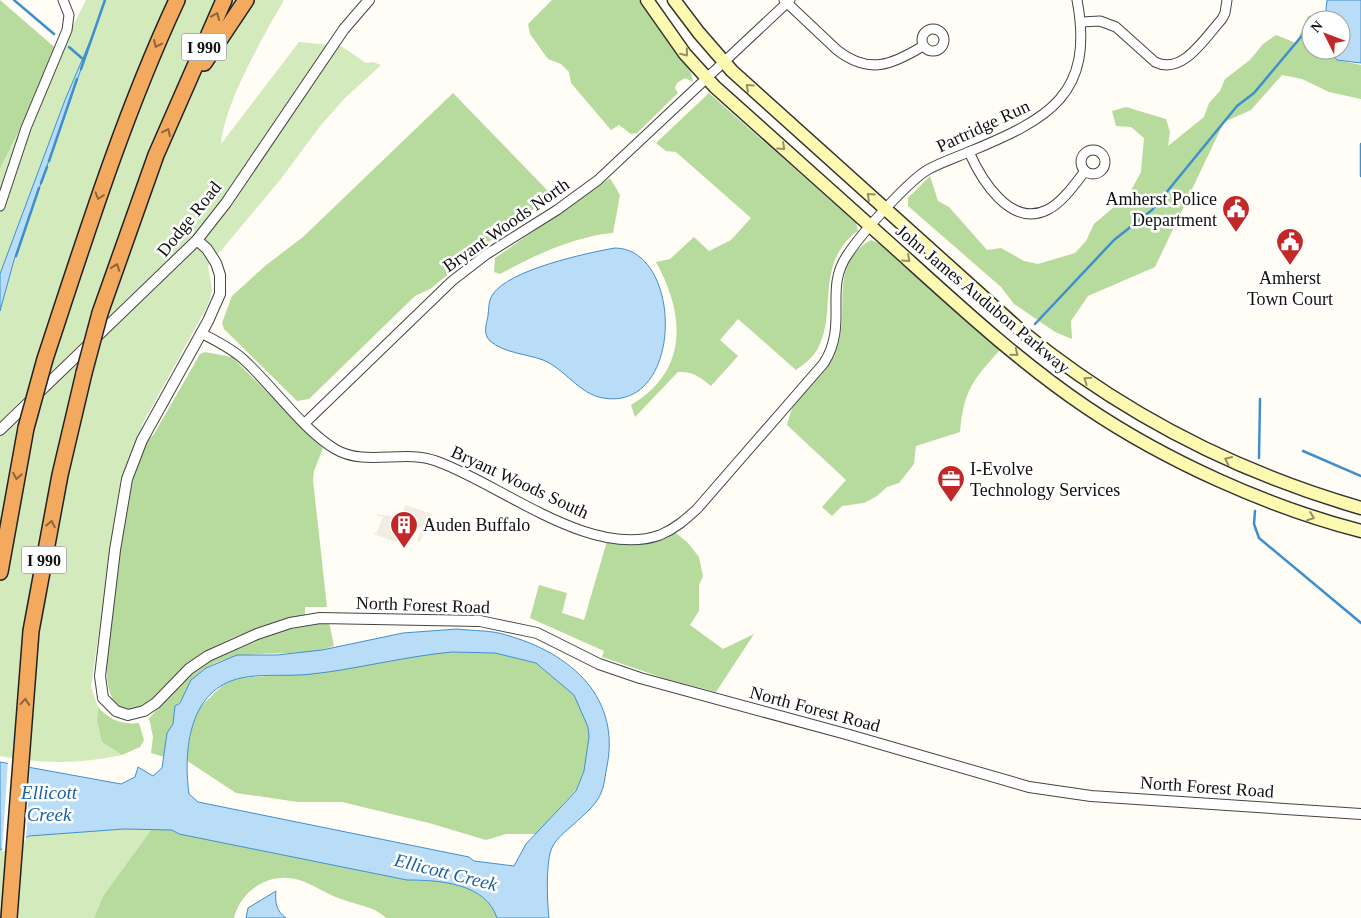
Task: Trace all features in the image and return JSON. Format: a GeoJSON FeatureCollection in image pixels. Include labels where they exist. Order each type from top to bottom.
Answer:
{"type":"FeatureCollection","features":[{"type":"Feature","properties":{"kind":"highway"},"geometry":{"type":"LineString","coordinates":[[168,20],[172,0]]}},
{"type":"Feature","properties":{"kind":"highway","name":"I 990"},"geometry":{"type":"LineString","coordinates":[[0,572],[26,428],[45,359],[106,174],[150,59],[177,0]]}},
{"type":"Feature","properties":{"kind":"highway","name":"I 990"},"geometry":{"type":"LineString","coordinates":[[10,914],[31,631],[60,475],[100,313],[156,155],[224,0]]}},
{"type":"Feature","properties":{"kind":"highway"},"geometry":{"type":"LineString","coordinates":[[184,94],[246,0]]}},
{"type":"Feature","properties":{"kind":"main road","name":"John James Audubon Parkway"},"geometry":{"type":"LineString","coordinates":[[647,0],[664,27],[707,78],[871,227],[986,329],[1045,378],[1131,436],[1173,458],[1318,520],[1361,532]]}},
{"type":"Feature","properties":{"kind":"main road","name":"John James Audubon Parkway"},"geometry":{"type":"LineString","coordinates":[[674,0],[724,63],[1020,330],[1059,361],[1140,414],[1217,454],[1295,487],[1361,508]]}},
{"type":"Feature","properties":{"kind":"main road"},"geometry":{"type":"LineString","coordinates":[[1045,378],[1059,361]]}},
{"type":"Feature","properties":{"kind":"street"},"geometry":{"type":"LineString","coordinates":[[0,206],[26,128],[67,30],[69,15],[64,0]]}},
{"type":"Feature","properties":{"kind":"street","name":"Dodge Road"},"geometry":{"type":"LineString","coordinates":[[0,430],[198,240],[226,203],[344,29],[369,0]]}},
{"type":"Feature","properties":{"kind":"street","name":"Partridge Run"},"geometry":{"type":"LineString","coordinates":[[871,227],[919,175],[937,165],[1033,123],[1058,102],[1072,80],[1079,60],[1081,22],[1077,0]]}},
{"type":"Feature","properties":{"kind":"street"},"geometry":{"type":"LineString","coordinates":[[1081,22],[1100,21],[1108,23],[1116,27],[1155,62],[1172,66],[1186,59],[1222,18],[1225,13],[1227,0]]}},
{"type":"Feature","properties":{"kind":"street"},"geometry":{"type":"LineString","coordinates":[[724,63],[787,1],[845,56],[862,64],[890,64],[923,46]]}},
{"type":"Feature","properties":{"kind":"street","name":"Bryant Woods North"},"geometry":{"type":"LineString","coordinates":[[305,423],[452,281],[487,254],[557,210],[598,180],[724,63]]}},
{"type":"Feature","properties":{"kind":"street"},"geometry":{"type":"LineString","coordinates":[[968,152],[984,182],[1010,206],[1024,213],[1036,213],[1052,207],[1085,171]]}},
{"type":"Feature","properties":{"kind":"street","name":"Bryant Woods South"},"geometry":{"type":"LineString","coordinates":[[202,333],[238,354],[325,442],[342,452],[358,456],[434,460],[530,508],[609,538],[629,540],[662,534],[678,526],[697,509],[824,363],[837,333],[836,285],[840,268],[847,254],[871,227]]}},
{"type":"Feature","properties":{"kind":"street","name":"North Forest Road"},"geometry":{"type":"LineString","coordinates":[[198,240],[215,260],[220,286],[216,305],[142,440],[133,460],[124,490],[100,680],[101,695],[105,702],[118,712],[133,714],[148,709],[190,669],[208,656],[257,634],[290,623],[320,618],[480,621],[537,633],[599,664],[640,678],[846,734],[1029,787],[1091,796],[1361,814]]}},
{"type":"Feature","properties":{"kind":"green space"},"geometry":{"type":"Polygon","coordinates":[[[0,0],[59,51],[0,169],[0,0]]]}},
{"type":"Feature","properties":{"kind":"green space"},"geometry":{"type":"Polygon","coordinates":[[[86,0],[284,0],[237,90],[224,127],[221,144],[299,42],[341,46],[366,63],[373,62],[381,65],[345,98],[321,125],[280,180],[208,266],[212,290],[208,305],[144,421],[121,478],[91,687],[98,707],[97,721],[102,742],[122,755],[91,760],[46,762],[0,756],[0,169],[86,0]]]}},
{"type":"Feature","properties":{"kind":"green space"},"geometry":{"type":"Polygon","coordinates":[[[552,0],[639,0],[691,72],[693,82],[685,78],[677,83],[675,88],[678,93],[637,133],[631,134],[619,125],[611,130],[571,83],[569,72],[561,64],[548,59],[530,34],[528,24],[552,0]]]}},
{"type":"Feature","properties":{"kind":"green space"},"geometry":{"type":"Polygon","coordinates":[[[1301,32],[1301,60],[1337,60],[1361,65],[1361,99],[1329,92],[1302,79],[1282,75],[1251,110],[1224,122],[1155,267],[1088,296],[1071,321],[1072,339],[1055,332],[1014,304],[1001,287],[908,206],[908,198],[930,176],[938,201],[949,207],[987,250],[1001,248],[1024,261],[1038,264],[1075,253],[1086,241],[1094,224],[1129,194],[1141,172],[1144,138],[1131,127],[1116,126],[1112,111],[1126,107],[1166,119],[1170,132],[1168,146],[1204,117],[1209,103],[1220,91],[1225,79],[1250,60],[1263,44],[1276,35],[1296,43],[1301,32]]]}},
{"type":"Feature","properties":{"kind":"green space"},"geometry":{"type":"Polygon","coordinates":[[[453,93],[549,194],[543,202],[520,222],[494,238],[430,289],[415,296],[309,399],[297,401],[224,329],[222,323],[232,296],[265,266],[303,237],[453,93]]]}},
{"type":"Feature","properties":{"kind":"green space"},"geometry":{"type":"Polygon","coordinates":[[[709,93],[856,223],[858,231],[846,242],[835,259],[831,272],[823,336],[811,358],[796,370],[738,319],[720,340],[738,356],[711,386],[696,375],[688,372],[678,372],[635,417],[631,405],[650,391],[663,376],[672,359],[676,340],[676,321],[672,302],[666,282],[656,262],[670,259],[694,237],[709,251],[731,240],[751,218],[676,152],[666,151],[656,143],[709,93]]]}},
{"type":"Feature","properties":{"kind":"green space"},"geometry":{"type":"Polygon","coordinates":[[[610,178],[620,195],[613,233],[584,238],[526,260],[500,274],[494,272],[495,258],[610,178]]]}},
{"type":"Feature","properties":{"kind":"green space"},"geometry":{"type":"Polygon","coordinates":[[[871,240],[880,244],[1000,350],[982,370],[971,387],[964,406],[960,432],[916,446],[914,464],[899,483],[887,487],[877,496],[864,503],[842,506],[832,516],[822,507],[846,480],[787,425],[795,403],[826,367],[836,350],[842,328],[845,273],[850,261],[858,250],[871,240]]]}},
{"type":"Feature","properties":{"kind":"green space"},"geometry":{"type":"Polygon","coordinates":[[[205,352],[232,357],[323,448],[314,471],[313,480],[327,607],[305,607],[305,615],[265,625],[236,636],[200,656],[155,698],[133,708],[118,706],[110,693],[107,674],[107,652],[126,508],[146,441],[154,434],[200,354],[205,352]]]}},
{"type":"Feature","properties":{"kind":"green space"},"geometry":{"type":"Polygon","coordinates":[[[676,533],[688,543],[699,557],[703,576],[699,585],[699,611],[690,625],[723,649],[754,634],[716,692],[666,679],[602,657],[604,651],[530,618],[539,585],[567,593],[562,613],[584,620],[607,541],[625,544],[651,542],[676,533]]]}},
{"type":"Feature","properties":{"kind":"green space"},"geometry":{"type":"Polygon","coordinates":[[[329,622],[334,646],[302,652],[252,654],[236,657],[221,661],[200,672],[175,706],[173,724],[167,733],[164,757],[151,753],[153,737],[149,718],[190,675],[209,661],[275,632],[329,622]]]}},
{"type":"Feature","properties":{"kind":"green space"},"geometry":{"type":"Polygon","coordinates":[[[452,652],[495,653],[536,663],[574,695],[588,727],[589,737],[584,771],[576,790],[536,834],[506,834],[486,840],[429,823],[342,802],[298,802],[236,793],[186,760],[193,722],[200,707],[225,683],[240,678],[331,671],[410,656],[452,652]]]}},
{"type":"Feature","properties":{"kind":"green space"},"geometry":{"type":"Polygon","coordinates":[[[98,707],[117,721],[139,723],[144,740],[140,747],[122,755],[102,742],[97,721],[98,707]]]}},
{"type":"Feature","properties":{"kind":"green space"},"geometry":{"type":"Polygon","coordinates":[[[124,829],[151,830],[103,896],[94,918],[0,918],[0,850],[29,836],[124,829]]]}},
{"type":"Feature","properties":{"kind":"green space"},"geometry":{"type":"Polygon","coordinates":[[[151,830],[172,830],[179,834],[407,880],[433,881],[460,886],[483,897],[491,906],[497,918],[386,918],[370,908],[335,897],[299,880],[278,878],[258,885],[250,891],[243,899],[234,918],[94,918],[103,896],[151,830]]]}},
{"type":"Feature","properties":{"kind":"shaded area"},"geometry":{"type":"Polygon","coordinates":[[[405,505],[433,514],[420,542],[417,541],[422,528],[414,524],[411,529],[403,526],[396,542],[373,534],[377,532],[383,517],[377,516],[377,514],[401,518],[405,505]]]}},
{"type":"Feature","properties":{"kind":"water"},"geometry":{"type":"Polygon","coordinates":[[[1327,0],[1361,0],[1361,63],[1337,60],[1351,60],[1351,10],[1326,10],[1327,0]]]}},
{"type":"Feature","properties":{"kind":"water"},"geometry":{"type":"Polygon","coordinates":[[[94,32],[14,260],[0,311],[0,274],[65,100],[94,32]]]}},
{"type":"Feature","properties":{"kind":"water"},"geometry":{"type":"Polygon","coordinates":[[[615,248],[638,255],[654,274],[663,300],[665,329],[661,357],[649,381],[630,396],[603,398],[594,396],[579,387],[551,364],[502,348],[490,341],[486,335],[489,302],[493,294],[502,285],[515,277],[549,264],[615,248]]]}},
{"type":"Feature","properties":{"kind":"water","name":"Ellicott Creek"},"geometry":{"type":"Polygon","coordinates":[[[457,629],[500,633],[530,643],[571,667],[587,682],[599,701],[607,721],[609,745],[604,785],[596,802],[555,842],[551,850],[547,893],[549,918],[497,918],[491,906],[483,897],[460,886],[433,881],[407,880],[179,834],[172,830],[124,829],[29,836],[0,850],[0,762],[121,784],[135,777],[138,767],[153,776],[162,768],[167,733],[173,724],[175,706],[180,703],[191,680],[206,668],[237,655],[277,655],[322,650],[403,633],[457,629]],[[452,652],[313,674],[248,677],[224,684],[210,695],[200,708],[193,724],[187,759],[189,794],[198,802],[469,857],[474,861],[514,866],[526,844],[576,791],[584,771],[589,737],[588,727],[574,695],[536,663],[495,653],[452,652]]]}},
{"type":"Feature","properties":{"kind":"water"},"geometry":{"type":"Polygon","coordinates":[[[276,891],[277,906],[286,918],[246,918],[248,908],[276,891]]]}},
{"type":"Feature","properties":{"kind":"pier"},"geometry":{"type":"Polygon","coordinates":[[[8,761],[30,766],[26,840],[2,852],[8,761]]]}},
{"type":"Feature","properties":{"kind":"waterway"},"geometry":{"type":"LineString","coordinates":[[14,0],[54,34]]}},
{"type":"Feature","properties":{"kind":"waterway"},"geometry":{"type":"LineString","coordinates":[[81,69],[105,0]]}},
{"type":"Feature","properties":{"kind":"waterway"},"geometry":{"type":"LineString","coordinates":[[1035,324],[1114,240],[1152,210],[1237,106],[1254,93],[1301,37]]}},
{"type":"Feature","properties":{"kind":"waterway"},"geometry":{"type":"LineString","coordinates":[[69,47],[84,60]]}},
{"type":"Feature","properties":{"kind":"waterway"},"geometry":{"type":"LineString","coordinates":[[49,161],[77,79]]}},
{"type":"Feature","properties":{"kind":"waterway"},"geometry":{"type":"LineString","coordinates":[[1361,144],[1361,176]]}},
{"type":"Feature","properties":{"kind":"waterway"},"geometry":{"type":"LineString","coordinates":[[41,183],[47,167]]}},
{"type":"Feature","properties":{"kind":"waterway"},"geometry":{"type":"LineString","coordinates":[[16,256],[39,188]]}},
{"type":"Feature","properties":{"kind":"waterway"},"geometry":{"type":"LineString","coordinates":[[1259,458],[1260,399]]}},
{"type":"Feature","properties":{"kind":"waterway"},"geometry":{"type":"LineString","coordinates":[[1303,451],[1361,476]]}},
{"type":"Feature","properties":{"kind":"waterway"},"geometry":{"type":"LineString","coordinates":[[1255,511],[1254,524],[1259,538],[1361,623]]}},
{"type":"Feature","properties":{"kind":"place","name":"Amherst Police Department"},"geometry":{"type":"Point","coordinates":[1236,233]}},
{"type":"Feature","properties":{"kind":"place","name":"Amherst Town Court"},"geometry":{"type":"Point","coordinates":[1290,266]}},
{"type":"Feature","properties":{"kind":"place","name":"I-Evolve Technology Services"},"geometry":{"type":"Point","coordinates":[951,503]}},
{"type":"Feature","properties":{"kind":"place","name":"Auden Buffalo"},"geometry":{"type":"Point","coordinates":[404,549]}}]}
